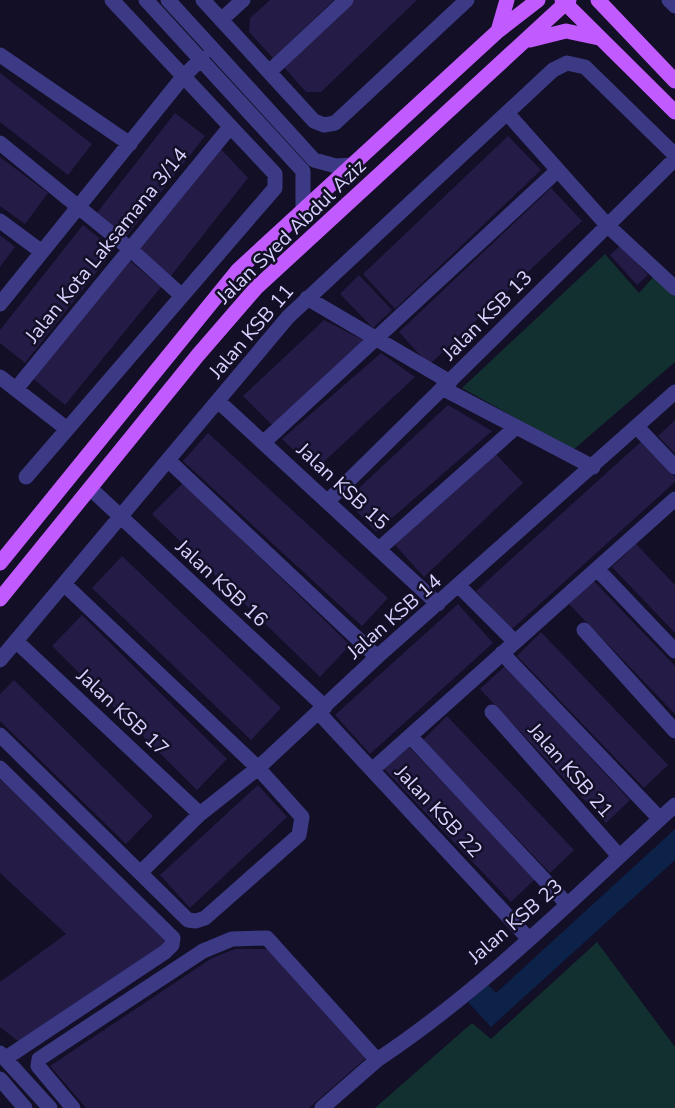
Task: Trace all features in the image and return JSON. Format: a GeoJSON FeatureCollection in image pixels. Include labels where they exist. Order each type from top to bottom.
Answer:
{"type":"FeatureCollection","features":[{"type":"Feature","properties":{"kind":"main road"},"geometry":{"type":"LineString","coordinates":[[498,31],[507,0]]}},
{"type":"Feature","properties":{"kind":"main road","name":"Jalan Syed Abdul Aziz"},"geometry":{"type":"LineString","coordinates":[[2,561],[218,292],[303,210],[498,31],[538,0]]}},
{"type":"Feature","properties":{"kind":"main road"},"geometry":{"type":"LineString","coordinates":[[598,0],[675,81]]}},
{"type":"Feature","properties":{"kind":"main road"},"geometry":{"type":"LineString","coordinates":[[614,0],[618,21]]}},
{"type":"Feature","properties":{"kind":"main road","name":"Jalan Syed Abdul Aziz"},"geometry":{"type":"LineString","coordinates":[[0,599],[198,355],[256,288],[566,1]]}},
{"type":"Feature","properties":{"kind":"main road"},"geometry":{"type":"LineString","coordinates":[[566,1],[675,112]]}},
{"type":"Feature","properties":{"kind":"main road"},"geometry":{"type":"LineString","coordinates":[[524,42],[566,31],[580,32],[602,39]]}},
{"type":"Feature","properties":{"kind":"street"},"geometry":{"type":"LineString","coordinates":[[26,477],[275,188],[275,174],[112,0]]}},
{"type":"Feature","properties":{"kind":"street"},"geometry":{"type":"LineString","coordinates":[[146,0],[202,58],[303,171],[303,210]]}},
{"type":"Feature","properties":{"kind":"street"},"geometry":{"type":"LineString","coordinates":[[168,0],[314,160],[336,166],[353,165]]}},
{"type":"Feature","properties":{"kind":"street"},"geometry":{"type":"LineString","coordinates":[[202,0],[314,121],[324,124],[335,123],[467,0]]}},
{"type":"Feature","properties":{"kind":"street"},"geometry":{"type":"LineString","coordinates":[[221,20],[243,0]]}},
{"type":"Feature","properties":{"kind":"street"},"geometry":{"type":"LineString","coordinates":[[268,72],[346,0]]}},
{"type":"Feature","properties":{"kind":"street"},"geometry":{"type":"LineString","coordinates":[[669,0],[675,6]]}},
{"type":"Feature","properties":{"kind":"street"},"geometry":{"type":"LineString","coordinates":[[0,55],[130,144]]}},
{"type":"Feature","properties":{"kind":"street"},"geometry":{"type":"LineString","coordinates":[[1,301],[183,77],[202,58]]}},
{"type":"Feature","properties":{"kind":"street","name":"Jalan KSB 11"},"geometry":{"type":"LineString","coordinates":[[0,660],[307,298],[553,70],[567,63],[585,67],[675,157]]}},
{"type":"Feature","properties":{"kind":"street"},"geometry":{"type":"LineString","coordinates":[[507,113],[608,225],[675,288]]}},
{"type":"Feature","properties":{"kind":"street","name":"Jalan Kota Laksamana 3/14"},"geometry":{"type":"LineString","coordinates":[[16,389],[230,127]]}},
{"type":"Feature","properties":{"kind":"street"},"geometry":{"type":"LineString","coordinates":[[0,143],[79,206],[181,295]]}},
{"type":"Feature","properties":{"kind":"street","name":"Jalan KSB 13"},"geometry":{"type":"LineString","coordinates":[[328,501],[675,157]]}},
{"type":"Feature","properties":{"kind":"street"},"geometry":{"type":"LineString","coordinates":[[264,442],[558,171]]}},
{"type":"Feature","properties":{"kind":"street"},"geometry":{"type":"LineString","coordinates":[[0,221],[42,252]]}},
{"type":"Feature","properties":{"kind":"street"},"geometry":{"type":"LineString","coordinates":[[307,298],[377,338],[446,385],[516,426],[593,466]]}},
{"type":"Feature","properties":{"kind":"street"},"geometry":{"type":"LineString","coordinates":[[0,377],[67,429]]}},
{"type":"Feature","properties":{"kind":"street","name":"Jalan KSB 14"},"geometry":{"type":"LineString","coordinates":[[141,872],[200,814],[258,768],[377,657],[675,392]]}},
{"type":"Feature","properties":{"kind":"street","name":"Jalan KSB 15"},"geometry":{"type":"LineString","coordinates":[[218,401],[438,604]]}},
{"type":"Feature","properties":{"kind":"street"},"geometry":{"type":"LineString","coordinates":[[379,549],[516,426]]}},
{"type":"Feature","properties":{"kind":"street"},"geometry":{"type":"LineString","coordinates":[[637,427],[675,467]]}},
{"type":"Feature","properties":{"kind":"street"},"geometry":{"type":"LineString","coordinates":[[169,461],[377,657]]}},
{"type":"Feature","properties":{"kind":"street","name":"Jalan KSB 16"},"geometry":{"type":"LineString","coordinates":[[91,489],[322,710]]}},
{"type":"Feature","properties":{"kind":"street"},"geometry":{"type":"LineString","coordinates":[[372,770],[675,499]]}},
{"type":"Feature","properties":{"kind":"street"},"geometry":{"type":"LineString","coordinates":[[597,569],[675,651]]}},
{"type":"Feature","properties":{"kind":"street"},"geometry":{"type":"LineString","coordinates":[[0,735],[188,920],[196,921],[205,918],[299,835],[302,817],[258,768],[64,584]]}},
{"type":"Feature","properties":{"kind":"street"},"geometry":{"type":"LineString","coordinates":[[459,586],[515,642]]}},
{"type":"Feature","properties":{"kind":"street"},"geometry":{"type":"LineString","coordinates":[[584,630],[675,731]]}},
{"type":"Feature","properties":{"kind":"street","name":"Jalan KSB 17"},"geometry":{"type":"LineString","coordinates":[[16,642],[200,814]]}},
{"type":"Feature","properties":{"kind":"street"},"geometry":{"type":"LineString","coordinates":[[502,653],[660,819]]}},
{"type":"Feature","properties":{"kind":"street","name":"Jalan KSB 22"},"geometry":{"type":"LineString","coordinates":[[322,710],[372,770],[529,939]]}},
{"type":"Feature","properties":{"kind":"street","name":"Jalan KSB 21"},"geometry":{"type":"LineString","coordinates":[[492,712],[619,856]]}},
{"type":"Feature","properties":{"kind":"street"},"geometry":{"type":"LineString","coordinates":[[410,736],[567,904]]}},
{"type":"Feature","properties":{"kind":"street"},"geometry":{"type":"LineString","coordinates":[[0,768],[173,938],[172,945],[165,952],[3,1056],[50,1108]]}},
{"type":"Feature","properties":{"kind":"street","name":"Jalan KSB 23"},"geometry":{"type":"LineString","coordinates":[[322,1108],[377,1060],[413,1036],[529,939],[675,805]]}},
{"type":"Feature","properties":{"kind":"street"},"geometry":{"type":"LineString","coordinates":[[73,1108],[38,1066],[39,1059],[203,951],[232,939],[270,940],[377,1060]]}},
{"type":"Feature","properties":{"kind":"street"},"geometry":{"type":"LineString","coordinates":[[0,1079],[25,1108]]}},
{"type":"Feature","properties":{"kind":"green space"},"geometry":{"type":"Polygon","coordinates":[[[605,254],[639,293],[656,274],[675,293],[675,362],[573,450],[462,388],[605,254]]]}},
{"type":"Feature","properties":{"kind":"green space"},"geometry":{"type":"Polygon","coordinates":[[[597,942],[675,1047],[675,1108],[375,1108],[472,1023],[491,1039],[597,942]]]}},
{"type":"Feature","properties":{"kind":"water"},"geometry":{"type":"Polygon","coordinates":[[[675,829],[675,860],[491,1027],[468,1002],[488,985],[496,993],[675,829]]]}},
{"type":"Feature","properties":{"kind":"building"},"geometry":{"type":"Polygon","coordinates":[[[270,0],[334,0],[273,58],[249,32],[250,18],[270,0]]]}},
{"type":"Feature","properties":{"kind":"building"},"geometry":{"type":"Polygon","coordinates":[[[351,0],[417,0],[321,92],[306,92],[282,65],[351,0]]]}},
{"type":"Feature","properties":{"kind":"building"},"geometry":{"type":"Polygon","coordinates":[[[0,73],[92,144],[68,175],[0,122],[0,73]]]}},
{"type":"Feature","properties":{"kind":"building"},"geometry":{"type":"Polygon","coordinates":[[[175,113],[205,136],[126,237],[96,214],[175,113]]]}},
{"type":"Feature","properties":{"kind":"building"},"geometry":{"type":"Polygon","coordinates":[[[508,136],[541,170],[395,309],[363,274],[508,136]]]}},
{"type":"Feature","properties":{"kind":"building"},"geometry":{"type":"Polygon","coordinates":[[[220,148],[248,178],[170,277],[135,248],[220,148]]]}},
{"type":"Feature","properties":{"kind":"building"},"geometry":{"type":"Polygon","coordinates":[[[0,157],[48,193],[25,224],[0,206],[0,157]]]}},
{"type":"Feature","properties":{"kind":"building"},"geometry":{"type":"Polygon","coordinates":[[[551,188],[582,221],[429,365],[399,332],[551,188]]]}},
{"type":"Feature","properties":{"kind":"building"},"geometry":{"type":"Polygon","coordinates":[[[83,225],[114,250],[25,363],[0,343],[0,330],[83,225]]]}},
{"type":"Feature","properties":{"kind":"building"},"geometry":{"type":"Polygon","coordinates":[[[0,235],[15,247],[0,267],[0,235]]]}},
{"type":"Feature","properties":{"kind":"building"},"geometry":{"type":"Polygon","coordinates":[[[621,245],[648,275],[637,285],[610,255],[621,245]]]}},
{"type":"Feature","properties":{"kind":"building"},"geometry":{"type":"Polygon","coordinates":[[[128,259],[161,287],[65,405],[31,377],[128,259]]]}},
{"type":"Feature","properties":{"kind":"building"},"geometry":{"type":"Polygon","coordinates":[[[359,275],[392,310],[373,328],[340,294],[359,275]]]}},
{"type":"Feature","properties":{"kind":"building"},"geometry":{"type":"Polygon","coordinates":[[[324,320],[365,341],[272,425],[243,396],[324,320]]]}},
{"type":"Feature","properties":{"kind":"building"},"geometry":{"type":"Polygon","coordinates":[[[381,353],[415,377],[315,470],[282,439],[381,353]]]}},
{"type":"Feature","properties":{"kind":"building"},"geometry":{"type":"Polygon","coordinates":[[[448,405],[492,431],[376,532],[346,500],[448,405]]]}},
{"type":"Feature","properties":{"kind":"building"},"geometry":{"type":"Polygon","coordinates":[[[675,420],[675,454],[658,436],[675,420]]]}},
{"type":"Feature","properties":{"kind":"building"},"geometry":{"type":"Polygon","coordinates":[[[208,433],[388,598],[362,626],[183,461],[208,433]]]}},
{"type":"Feature","properties":{"kind":"building"},"geometry":{"type":"Polygon","coordinates":[[[643,440],[675,477],[675,482],[511,630],[476,591],[643,440]]]}},
{"type":"Feature","properties":{"kind":"building"},"geometry":{"type":"Polygon","coordinates":[[[494,452],[523,483],[424,577],[395,545],[494,452]]]}},
{"type":"Feature","properties":{"kind":"building"},"geometry":{"type":"Polygon","coordinates":[[[183,483],[350,645],[320,677],[152,514],[183,483]]]}},
{"type":"Feature","properties":{"kind":"building"},"geometry":{"type":"Polygon","coordinates":[[[636,544],[675,585],[675,633],[612,567],[636,544]]]}},
{"type":"Feature","properties":{"kind":"building"},"geometry":{"type":"Polygon","coordinates":[[[122,556],[281,708],[251,740],[92,588],[122,556]]]}},
{"type":"Feature","properties":{"kind":"building"},"geometry":{"type":"Polygon","coordinates":[[[593,580],[675,666],[675,714],[569,604],[593,580]]]}},
{"type":"Feature","properties":{"kind":"building"},"geometry":{"type":"Polygon","coordinates":[[[458,604],[493,643],[370,754],[335,715],[458,604]]]}},
{"type":"Feature","properties":{"kind":"building"},"geometry":{"type":"Polygon","coordinates":[[[82,615],[227,759],[197,790],[52,646],[82,615]]]}},
{"type":"Feature","properties":{"kind":"building"},"geometry":{"type":"Polygon","coordinates":[[[541,632],[668,765],[644,788],[517,656],[541,632]]]}},
{"type":"Feature","properties":{"kind":"building"},"geometry":{"type":"Polygon","coordinates":[[[505,666],[630,800],[606,823],[480,689],[505,666]]]}},
{"type":"Feature","properties":{"kind":"building"},"geometry":{"type":"Polygon","coordinates":[[[14,680],[153,816],[126,844],[0,721],[0,694],[14,680]]]}},
{"type":"Feature","properties":{"kind":"building"},"geometry":{"type":"Polygon","coordinates":[[[447,716],[574,850],[550,873],[423,740],[447,716]]]}},
{"type":"Feature","properties":{"kind":"building"},"geometry":{"type":"Polygon","coordinates":[[[408,746],[535,879],[511,902],[384,769],[408,746]]]}},
{"type":"Feature","properties":{"kind":"building"},"geometry":{"type":"Polygon","coordinates":[[[0,779],[171,941],[23,1045],[0,1027],[0,982],[66,934],[0,873],[0,779]]]}},
{"type":"Feature","properties":{"kind":"building"},"geometry":{"type":"Polygon","coordinates":[[[258,785],[287,817],[190,908],[160,875],[258,785]]]}},
{"type":"Feature","properties":{"kind":"building"},"geometry":{"type":"Polygon","coordinates":[[[235,949],[270,949],[366,1058],[309,1108],[86,1108],[50,1066],[212,958],[235,949]]]}}]}
